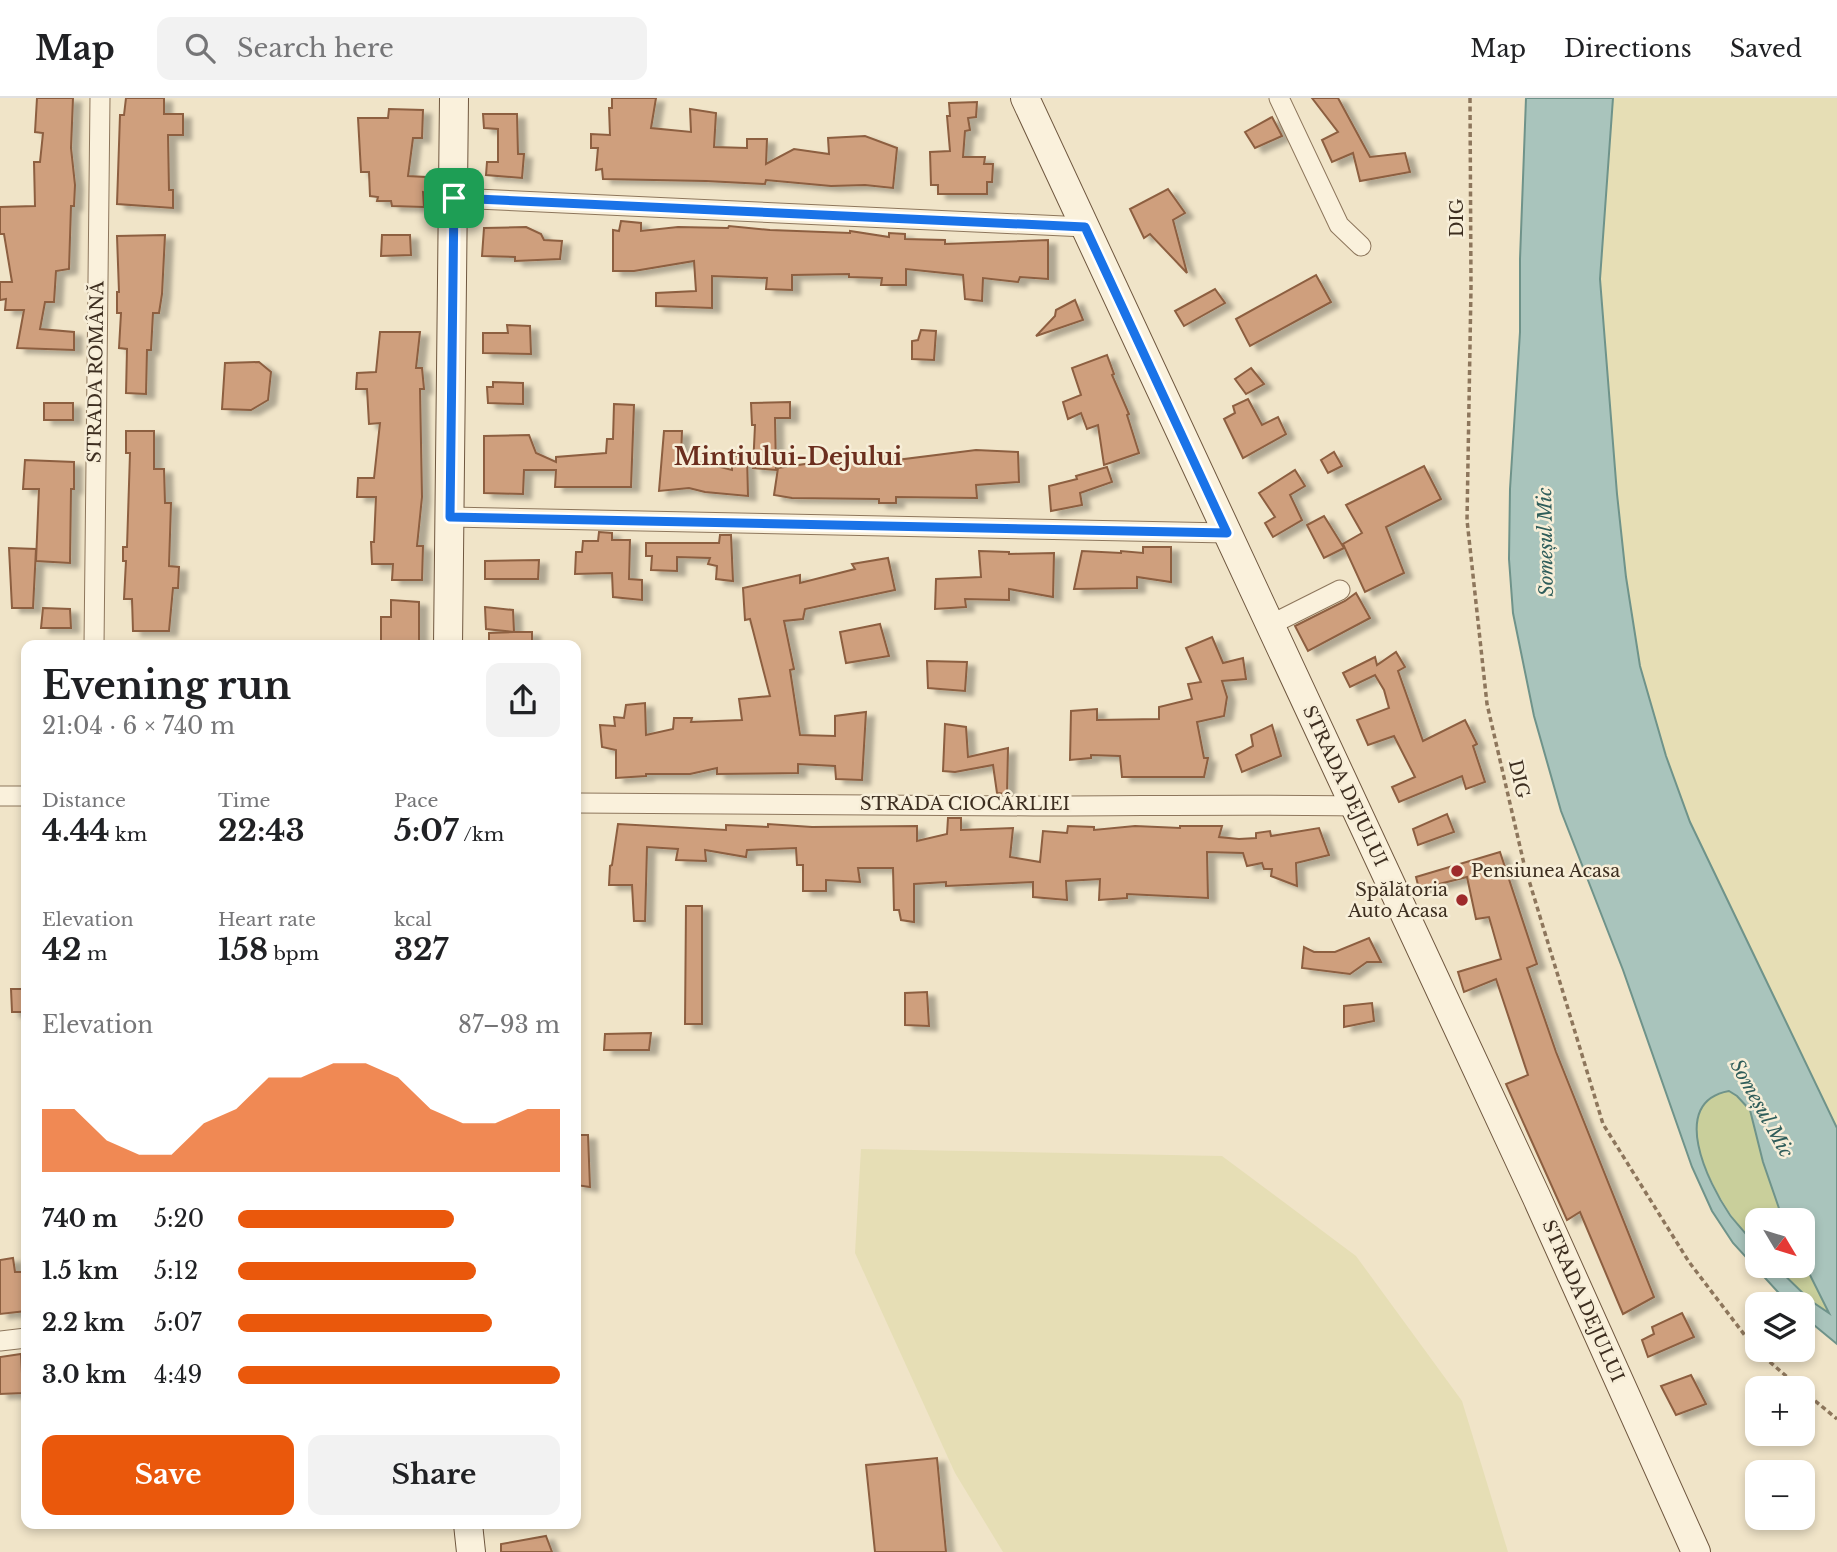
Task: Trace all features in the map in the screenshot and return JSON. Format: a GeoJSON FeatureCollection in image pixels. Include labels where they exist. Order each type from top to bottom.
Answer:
{"type":"FeatureCollection","features":[{"type":"Feature","properties":{"kind":"main road"},"geometry":{"type":"LineString","coordinates":[[448,640],[454,98]]}},
{"type":"Feature","properties":{"kind":"main road","name":"STRADA DEJULUI"},"geometry":{"type":"LineString","coordinates":[[1026,98],[1536,1196],[1696,1552]]}},
{"type":"Feature","properties":{"kind":"main road"},"geometry":{"type":"LineString","coordinates":[[469,1529],[471,1552]]}},
{"type":"Feature","properties":{"kind":"street","name":"STRADA ROMÂNĂ"},"geometry":{"type":"LineString","coordinates":[[94,640],[100,98]]}},
{"type":"Feature","properties":{"kind":"street"},"geometry":{"type":"LineString","coordinates":[[1279,98],[1339,225],[1361,246]]}},
{"type":"Feature","properties":{"kind":"street"},"geometry":{"type":"LineString","coordinates":[[454,198],[1085,227]]}},
{"type":"Feature","properties":{"kind":"street"},"geometry":{"type":"LineString","coordinates":[[450,517],[1227,533]]}},
{"type":"Feature","properties":{"kind":"street"},"geometry":{"type":"LineString","coordinates":[[1270,625],[1340,590]]}},
{"type":"Feature","properties":{"kind":"street"},"geometry":{"type":"LineString","coordinates":[[0,796],[21,796]]}},
{"type":"Feature","properties":{"kind":"street","name":"STRADA CIOCÂRLIEI"},"geometry":{"type":"LineString","coordinates":[[581,803],[1355,806]]}},
{"type":"Feature","properties":{"kind":"street"},"geometry":{"type":"LineString","coordinates":[[0,1341],[21,1339]]}},
{"type":"Feature","properties":{"kind":"path","name":"DIG"},"geometry":{"type":"LineString","coordinates":[[1471,98],[1467,520],[1487,704],[1524,864],[1603,1124],[1689,1262],[1756,1350],[1786,1376]]}},
{"type":"Feature","properties":{"kind":"path","name":"DIG"},"geometry":{"type":"LineString","coordinates":[[1815,1401],[1837,1419]]}},
{"type":"Feature","properties":{"kind":"shaded area"},"geometry":{"type":"Polygon","coordinates":[[[1613,98],[1837,98],[1837,1128],[1690,822],[1666,756],[1640,666],[1617,494],[1600,279],[1613,98]]]}},
{"type":"Feature","properties":{"kind":"shaded area"},"geometry":{"type":"Polygon","coordinates":[[[861,1149],[1222,1156],[1356,1256],[1462,1401],[1508,1552],[1003,1552],[955,1473],[855,1253],[861,1149]]]}},
{"type":"Feature","properties":{"kind":"green space"},"geometry":{"type":"Polygon","coordinates":[[[1728,1091],[1750,1110],[1763,1162],[1779,1208],[1745,1208],[1745,1234],[1716,1190],[1697,1140],[1697,1118],[1707,1101],[1728,1091]]]}},
{"type":"Feature","properties":{"kind":"green space"},"geometry":{"type":"Polygon","coordinates":[[[1787,1278],[1812,1278],[1831,1314],[1815,1304],[1815,1292],[1802,1292],[1787,1278]]]}},
{"type":"Feature","properties":{"kind":"water","name":"Someșul Mic"},"geometry":{"type":"Polygon","coordinates":[[[1526,98],[1613,98],[1600,279],[1617,494],[1640,666],[1666,756],[1690,822],[1837,1128],[1837,1344],[1815,1326],[1815,1304],[1829,1313],[1812,1278],[1815,1278],[1815,1208],[1779,1208],[1763,1162],[1750,1110],[1729,1091],[1711,1098],[1700,1111],[1698,1145],[1721,1201],[1745,1234],[1745,1256],[1712,1211],[1692,1167],[1623,970],[1561,811],[1534,716],[1513,613],[1509,559],[1510,489],[1520,332],[1526,98]]]}},
{"type":"Feature","properties":{"kind":"water"},"geometry":{"type":"Polygon","coordinates":[[[1765,1278],[1787,1278],[1802,1292],[1778,1292],[1765,1278]]]}},
{"type":"Feature","properties":{"kind":"building"},"geometry":{"type":"Polygon","coordinates":[[[37,98],[73,98],[71,148],[75,185],[74,206],[71,206],[69,269],[56,271],[54,302],[45,302],[40,329],[74,332],[74,350],[17,348],[24,310],[5,310],[6,299],[0,300],[0,282],[12,282],[4,234],[0,234],[0,207],[35,206],[34,162],[40,162],[43,133],[35,132],[37,98]]]}},
{"type":"Feature","properties":{"kind":"building"},"geometry":{"type":"Polygon","coordinates":[[[126,98],[164,98],[164,114],[183,114],[183,135],[168,135],[169,190],[173,190],[173,208],[117,204],[120,115],[124,115],[126,98]]]}},
{"type":"Feature","properties":{"kind":"building"},"geometry":{"type":"Polygon","coordinates":[[[612,98],[656,98],[651,128],[691,132],[690,109],[716,113],[714,147],[747,148],[747,139],[767,139],[766,164],[794,149],[829,154],[828,138],[865,136],[897,148],[893,188],[766,180],[765,184],[603,179],[602,169],[596,170],[598,148],[591,148],[591,134],[610,135],[609,108],[612,108],[612,98]]]}},
{"type":"Feature","properties":{"kind":"building"},"geometry":{"type":"Polygon","coordinates":[[[1312,98],[1338,98],[1370,157],[1405,153],[1410,172],[1360,181],[1353,153],[1332,162],[1322,140],[1338,132],[1312,98]]]}},
{"type":"Feature","properties":{"kind":"building"},"geometry":{"type":"Polygon","coordinates":[[[977,102],[976,117],[968,118],[970,130],[965,131],[963,157],[985,157],[984,164],[993,164],[992,182],[987,182],[987,194],[938,194],[938,185],[931,185],[930,152],[950,151],[947,116],[950,116],[949,103],[977,102]]]}},
{"type":"Feature","properties":{"kind":"building"},"geometry":{"type":"Polygon","coordinates":[[[389,109],[423,110],[422,138],[413,138],[408,176],[426,177],[424,207],[392,206],[391,201],[377,201],[378,197],[370,196],[369,172],[361,172],[358,118],[388,118],[389,109]]]}},
{"type":"Feature","properties":{"kind":"building"},"geometry":{"type":"Polygon","coordinates":[[[483,114],[517,114],[518,154],[524,154],[522,178],[486,175],[487,162],[498,162],[498,129],[484,128],[483,114]]]}},
{"type":"Feature","properties":{"kind":"building"},"geometry":{"type":"Polygon","coordinates":[[[1272,117],[1282,136],[1255,148],[1245,132],[1272,117]]]}},
{"type":"Feature","properties":{"kind":"building"},"geometry":{"type":"Polygon","coordinates":[[[1168,189],[1185,213],[1173,220],[1187,273],[1150,234],[1144,238],[1130,209],[1168,189]]]}},
{"type":"Feature","properties":{"kind":"building"},"geometry":{"type":"Polygon","coordinates":[[[621,221],[641,223],[641,231],[729,226],[770,230],[850,231],[889,237],[889,233],[905,234],[905,239],[945,240],[945,244],[1048,240],[1048,279],[1020,277],[1018,282],[983,278],[982,301],[965,299],[963,275],[906,269],[906,285],[881,285],[882,278],[849,277],[849,274],[792,275],[792,290],[766,289],[767,278],[712,276],[712,308],[656,306],[656,293],[696,291],[694,261],[634,271],[613,271],[613,230],[619,231],[621,221]]]}},
{"type":"Feature","properties":{"kind":"building"},"geometry":{"type":"Polygon","coordinates":[[[526,227],[541,234],[544,240],[562,241],[560,259],[515,261],[515,257],[482,256],[484,228],[526,227]]]}},
{"type":"Feature","properties":{"kind":"building"},"geometry":{"type":"Polygon","coordinates":[[[165,235],[162,294],[159,313],[153,313],[151,350],[147,350],[146,394],[126,393],[127,349],[119,348],[121,313],[117,313],[117,236],[165,235]]]}},
{"type":"Feature","properties":{"kind":"building"},"geometry":{"type":"Polygon","coordinates":[[[382,235],[410,235],[411,255],[381,256],[382,235]]]}},
{"type":"Feature","properties":{"kind":"building"},"geometry":{"type":"Polygon","coordinates":[[[1316,275],[1331,302],[1250,346],[1236,319],[1316,275]]]}},
{"type":"Feature","properties":{"kind":"building"},"geometry":{"type":"Polygon","coordinates":[[[1215,289],[1225,303],[1184,326],[1175,311],[1215,289]]]}},
{"type":"Feature","properties":{"kind":"building"},"geometry":{"type":"Polygon","coordinates":[[[1075,300],[1083,320],[1036,336],[1055,316],[1056,310],[1075,300]]]}},
{"type":"Feature","properties":{"kind":"building"},"geometry":{"type":"Polygon","coordinates":[[[507,325],[530,326],[531,354],[483,353],[483,333],[508,333],[507,325]]]}},
{"type":"Feature","properties":{"kind":"building"},"geometry":{"type":"Polygon","coordinates":[[[921,330],[936,331],[934,360],[912,359],[912,341],[918,340],[921,330]]]}},
{"type":"Feature","properties":{"kind":"building"},"geometry":{"type":"Polygon","coordinates":[[[380,332],[420,332],[416,368],[422,368],[424,389],[420,389],[422,497],[417,546],[423,546],[422,580],[392,580],[393,564],[372,564],[371,542],[374,542],[376,497],[357,497],[358,478],[374,478],[380,423],[369,424],[367,389],[356,389],[357,373],[376,372],[380,332]]]}},
{"type":"Feature","properties":{"kind":"building"},"geometry":{"type":"Polygon","coordinates":[[[1107,355],[1114,374],[1112,375],[1129,414],[1127,415],[1139,453],[1104,465],[1098,425],[1087,429],[1081,413],[1068,419],[1063,402],[1081,395],[1072,368],[1107,355]]]}},
{"type":"Feature","properties":{"kind":"building"},"geometry":{"type":"Polygon","coordinates":[[[259,362],[271,372],[268,400],[251,410],[222,409],[225,363],[259,362]]]}},
{"type":"Feature","properties":{"kind":"building"},"geometry":{"type":"Polygon","coordinates":[[[1251,368],[1264,384],[1246,394],[1235,379],[1251,368]]]}},
{"type":"Feature","properties":{"kind":"building"},"geometry":{"type":"Polygon","coordinates":[[[493,382],[523,383],[523,404],[488,403],[487,387],[493,387],[493,382]]]}},
{"type":"Feature","properties":{"kind":"building"},"geometry":{"type":"Polygon","coordinates":[[[1248,399],[1262,425],[1278,417],[1286,434],[1243,458],[1224,419],[1235,413],[1233,406],[1248,399]]]}},
{"type":"Feature","properties":{"kind":"building"},"geometry":{"type":"Polygon","coordinates":[[[790,402],[790,418],[775,418],[776,470],[753,468],[755,425],[752,425],[751,403],[790,402]]]}},
{"type":"Feature","properties":{"kind":"building"},"geometry":{"type":"Polygon","coordinates":[[[44,403],[73,403],[73,420],[44,420],[44,403]]]}},
{"type":"Feature","properties":{"kind":"building"},"geometry":{"type":"Polygon","coordinates":[[[614,404],[634,405],[631,487],[555,487],[556,470],[524,470],[523,494],[484,493],[484,436],[529,435],[536,453],[556,462],[556,457],[606,453],[607,439],[613,439],[614,404]]]}},
{"type":"Feature","properties":{"kind":"building"},"geometry":{"type":"Polygon","coordinates":[[[126,431],[154,431],[154,469],[164,469],[165,503],[171,503],[169,566],[179,567],[178,588],[173,588],[169,631],[133,631],[132,599],[124,599],[126,561],[123,561],[123,547],[127,547],[130,453],[126,453],[126,431]]]}},
{"type":"Feature","properties":{"kind":"building"},"geometry":{"type":"Polygon","coordinates":[[[664,431],[682,431],[681,457],[732,470],[732,456],[747,456],[748,496],[689,488],[659,491],[664,431]]]}},
{"type":"Feature","properties":{"kind":"building"},"geometry":{"type":"Polygon","coordinates":[[[976,450],[1018,452],[1019,482],[976,485],[977,498],[896,497],[896,503],[879,503],[879,499],[792,498],[774,495],[778,468],[839,459],[869,461],[870,455],[896,456],[896,460],[976,450]]]}},
{"type":"Feature","properties":{"kind":"building"},"geometry":{"type":"Polygon","coordinates":[[[1334,452],[1342,466],[1328,473],[1321,460],[1334,452]]]}},
{"type":"Feature","properties":{"kind":"building"},"geometry":{"type":"Polygon","coordinates":[[[25,460],[74,462],[70,563],[36,561],[39,489],[23,489],[25,460]]]}},
{"type":"Feature","properties":{"kind":"building"},"geometry":{"type":"Polygon","coordinates":[[[1424,466],[1441,499],[1386,527],[1404,573],[1365,592],[1343,544],[1362,533],[1346,505],[1424,466]]]}},
{"type":"Feature","properties":{"kind":"building"},"geometry":{"type":"Polygon","coordinates":[[[1107,467],[1112,482],[1080,493],[1082,505],[1051,511],[1049,486],[1107,467]]]}},
{"type":"Feature","properties":{"kind":"building"},"geometry":{"type":"Polygon","coordinates":[[[1295,470],[1305,486],[1290,495],[1302,520],[1273,537],[1265,523],[1275,517],[1259,493],[1295,470]]]}},
{"type":"Feature","properties":{"kind":"building"},"geometry":{"type":"Polygon","coordinates":[[[1324,516],[1344,548],[1324,558],[1307,525],[1324,516]]]}},
{"type":"Feature","properties":{"kind":"building"},"geometry":{"type":"Polygon","coordinates":[[[599,532],[612,533],[612,540],[630,540],[629,579],[642,580],[642,600],[613,597],[612,573],[575,574],[576,552],[582,552],[583,541],[598,541],[599,532]]]}},
{"type":"Feature","properties":{"kind":"building"},"geometry":{"type":"Polygon","coordinates":[[[720,535],[731,535],[733,581],[716,579],[717,566],[708,564],[710,558],[677,557],[677,571],[651,570],[652,556],[646,556],[646,543],[719,543],[720,535]]]}},
{"type":"Feature","properties":{"kind":"building"},"geometry":{"type":"Polygon","coordinates":[[[1143,547],[1171,547],[1171,582],[1137,577],[1137,588],[1074,589],[1082,551],[1143,553],[1143,547]]]}},
{"type":"Feature","properties":{"kind":"building"},"geometry":{"type":"Polygon","coordinates":[[[9,548],[36,549],[33,608],[12,608],[9,548]]]}},
{"type":"Feature","properties":{"kind":"building"},"geometry":{"type":"Polygon","coordinates":[[[979,551],[1009,554],[1054,553],[1053,597],[1009,589],[1009,600],[965,599],[966,607],[935,609],[936,579],[981,577],[979,551]]]}},
{"type":"Feature","properties":{"kind":"building"},"geometry":{"type":"Polygon","coordinates":[[[888,558],[895,590],[805,609],[803,619],[784,621],[794,669],[790,670],[800,735],[835,736],[835,716],[866,712],[862,780],[836,779],[835,766],[798,764],[798,773],[717,774],[717,768],[690,774],[646,774],[616,778],[616,750],[602,747],[600,725],[615,726],[614,717],[624,718],[626,705],[645,703],[646,735],[673,729],[674,718],[692,718],[691,722],[742,720],[739,699],[770,696],[750,619],[745,620],[743,588],[800,575],[800,583],[855,569],[852,564],[888,558]]]}},
{"type":"Feature","properties":{"kind":"building"},"geometry":{"type":"Polygon","coordinates":[[[539,560],[538,579],[485,579],[485,561],[539,560]]]}},
{"type":"Feature","properties":{"kind":"building"},"geometry":{"type":"Polygon","coordinates":[[[1356,593],[1370,618],[1308,651],[1295,626],[1356,593]]]}},
{"type":"Feature","properties":{"kind":"building"},"geometry":{"type":"Polygon","coordinates":[[[391,600],[419,602],[419,640],[381,640],[381,617],[391,617],[391,600]]]}},
{"type":"Feature","properties":{"kind":"building"},"geometry":{"type":"Polygon","coordinates":[[[485,607],[513,610],[514,632],[486,629],[485,607]]]}},
{"type":"Feature","properties":{"kind":"building"},"geometry":{"type":"Polygon","coordinates":[[[43,608],[70,609],[71,628],[41,628],[43,608]]]}},
{"type":"Feature","properties":{"kind":"building"},"geometry":{"type":"Polygon","coordinates":[[[880,624],[889,656],[846,663],[840,632],[880,624]]]}},
{"type":"Feature","properties":{"kind":"building"},"geometry":{"type":"Polygon","coordinates":[[[532,632],[532,640],[489,640],[489,633],[532,632]]]}},
{"type":"Feature","properties":{"kind":"building"},"geometry":{"type":"Polygon","coordinates":[[[1212,637],[1223,663],[1243,658],[1246,679],[1222,681],[1227,697],[1224,716],[1197,722],[1204,758],[1208,758],[1204,777],[1122,777],[1120,756],[1091,755],[1091,758],[1070,760],[1071,711],[1097,709],[1097,720],[1159,719],[1159,707],[1192,699],[1188,684],[1201,682],[1186,648],[1212,637]]]}},
{"type":"Feature","properties":{"kind":"building"},"geometry":{"type":"Polygon","coordinates":[[[1396,652],[1405,667],[1398,671],[1423,741],[1465,720],[1477,744],[1473,746],[1485,782],[1466,789],[1462,776],[1399,802],[1392,787],[1415,777],[1394,736],[1368,745],[1357,720],[1389,708],[1384,690],[1375,675],[1350,687],[1343,673],[1375,657],[1377,665],[1396,652]]]}},
{"type":"Feature","properties":{"kind":"building"},"geometry":{"type":"Polygon","coordinates":[[[927,661],[967,662],[965,691],[928,688],[927,661]]]}},
{"type":"Feature","properties":{"kind":"building"},"geometry":{"type":"Polygon","coordinates":[[[945,724],[966,727],[968,757],[1008,748],[1007,794],[997,793],[993,765],[955,772],[943,771],[945,724]]]}},
{"type":"Feature","properties":{"kind":"building"},"geometry":{"type":"Polygon","coordinates":[[[1272,725],[1281,756],[1242,772],[1236,755],[1253,746],[1251,735],[1272,725]]]}},
{"type":"Feature","properties":{"kind":"building"},"geometry":{"type":"Polygon","coordinates":[[[1447,814],[1454,832],[1418,845],[1413,829],[1447,814]]]}},
{"type":"Feature","properties":{"kind":"building"},"geometry":{"type":"Polygon","coordinates":[[[948,818],[961,818],[961,830],[1013,828],[1010,857],[1040,862],[1043,831],[1067,833],[1068,826],[1094,827],[1094,830],[1135,826],[1222,826],[1219,837],[1239,839],[1256,838],[1256,833],[1270,831],[1271,836],[1319,828],[1329,855],[1296,863],[1297,886],[1271,876],[1272,869],[1264,869],[1262,863],[1247,866],[1243,853],[1207,852],[1208,898],[1127,894],[1127,898],[1099,900],[1100,879],[1066,881],[1067,900],[1033,897],[1033,882],[946,886],[946,882],[914,884],[914,922],[901,920],[899,910],[894,910],[893,868],[858,868],[860,882],[826,880],[826,891],[803,891],[803,865],[797,865],[796,848],[747,850],[746,857],[705,850],[706,861],[676,860],[678,849],[647,847],[645,921],[634,921],[632,885],[609,885],[618,824],[726,830],[726,825],[768,827],[768,824],[812,827],[917,826],[917,841],[947,834],[948,818]]]}},
{"type":"Feature","properties":{"kind":"building"},"geometry":{"type":"Polygon","coordinates":[[[1500,852],[1537,964],[1527,968],[1556,1052],[1654,1297],[1623,1314],[1580,1212],[1567,1220],[1506,1084],[1528,1075],[1496,979],[1464,992],[1458,972],[1501,959],[1489,917],[1476,919],[1467,877],[1419,889],[1416,877],[1500,852]]]}},
{"type":"Feature","properties":{"kind":"building"},"geometry":{"type":"Polygon","coordinates":[[[686,906],[702,906],[702,1024],[685,1024],[686,906]]]}},
{"type":"Feature","properties":{"kind":"building"},"geometry":{"type":"Polygon","coordinates":[[[1369,938],[1381,962],[1367,962],[1350,974],[1302,968],[1304,947],[1314,952],[1335,952],[1369,938]]]}},
{"type":"Feature","properties":{"kind":"building"},"geometry":{"type":"Polygon","coordinates":[[[11,989],[21,989],[21,1012],[12,1012],[11,989]]]}},
{"type":"Feature","properties":{"kind":"building"},"geometry":{"type":"Polygon","coordinates":[[[927,992],[929,1026],[905,1025],[905,993],[927,992]]]}},
{"type":"Feature","properties":{"kind":"building"},"geometry":{"type":"Polygon","coordinates":[[[1372,1003],[1374,1021],[1344,1027],[1344,1006],[1372,1003]]]}},
{"type":"Feature","properties":{"kind":"building"},"geometry":{"type":"Polygon","coordinates":[[[651,1033],[649,1050],[604,1050],[605,1034],[651,1033]]]}},
{"type":"Feature","properties":{"kind":"building"},"geometry":{"type":"Polygon","coordinates":[[[581,1135],[588,1135],[590,1187],[581,1186],[581,1135]]]}},
{"type":"Feature","properties":{"kind":"building"},"geometry":{"type":"Polygon","coordinates":[[[13,1258],[15,1272],[21,1272],[21,1312],[0,1314],[0,1260],[13,1258]]]}},
{"type":"Feature","properties":{"kind":"building"},"geometry":{"type":"Polygon","coordinates":[[[1682,1313],[1694,1337],[1648,1357],[1642,1340],[1654,1334],[1652,1327],[1682,1313]]]}},
{"type":"Feature","properties":{"kind":"building"},"geometry":{"type":"Polygon","coordinates":[[[21,1354],[21,1393],[0,1394],[0,1357],[21,1354]]]}},
{"type":"Feature","properties":{"kind":"building"},"geometry":{"type":"Polygon","coordinates":[[[1691,1375],[1706,1404],[1676,1415],[1661,1386],[1691,1375]]]}},
{"type":"Feature","properties":{"kind":"building"},"geometry":{"type":"Polygon","coordinates":[[[937,1458],[946,1552],[875,1552],[866,1465],[937,1458]]]}},
{"type":"Feature","properties":{"kind":"building"},"geometry":{"type":"Polygon","coordinates":[[[546,1536],[552,1552],[501,1552],[501,1544],[546,1536]]]}},
{"type":"Feature","properties":{"kind":"place","name":"Pensiunea Acasa"},"geometry":{"type":"Point","coordinates":[1457,871]}},
{"type":"Feature","properties":{"kind":"place","name":"Spălătoria Auto Acasa"},"geometry":{"type":"Point","coordinates":[1462,900]}},
{"type":"Feature","properties":{"kind":"district","name":"Mintiului-Dejului"},"geometry":{"type":"Point","coordinates":[788,457]}},
{"type":"Feature","properties":{"kind":"route"},"geometry":{"type":"LineString","coordinates":[[454,198],[1085,227],[1227,533],[450,517],[454,198]]}}]}
